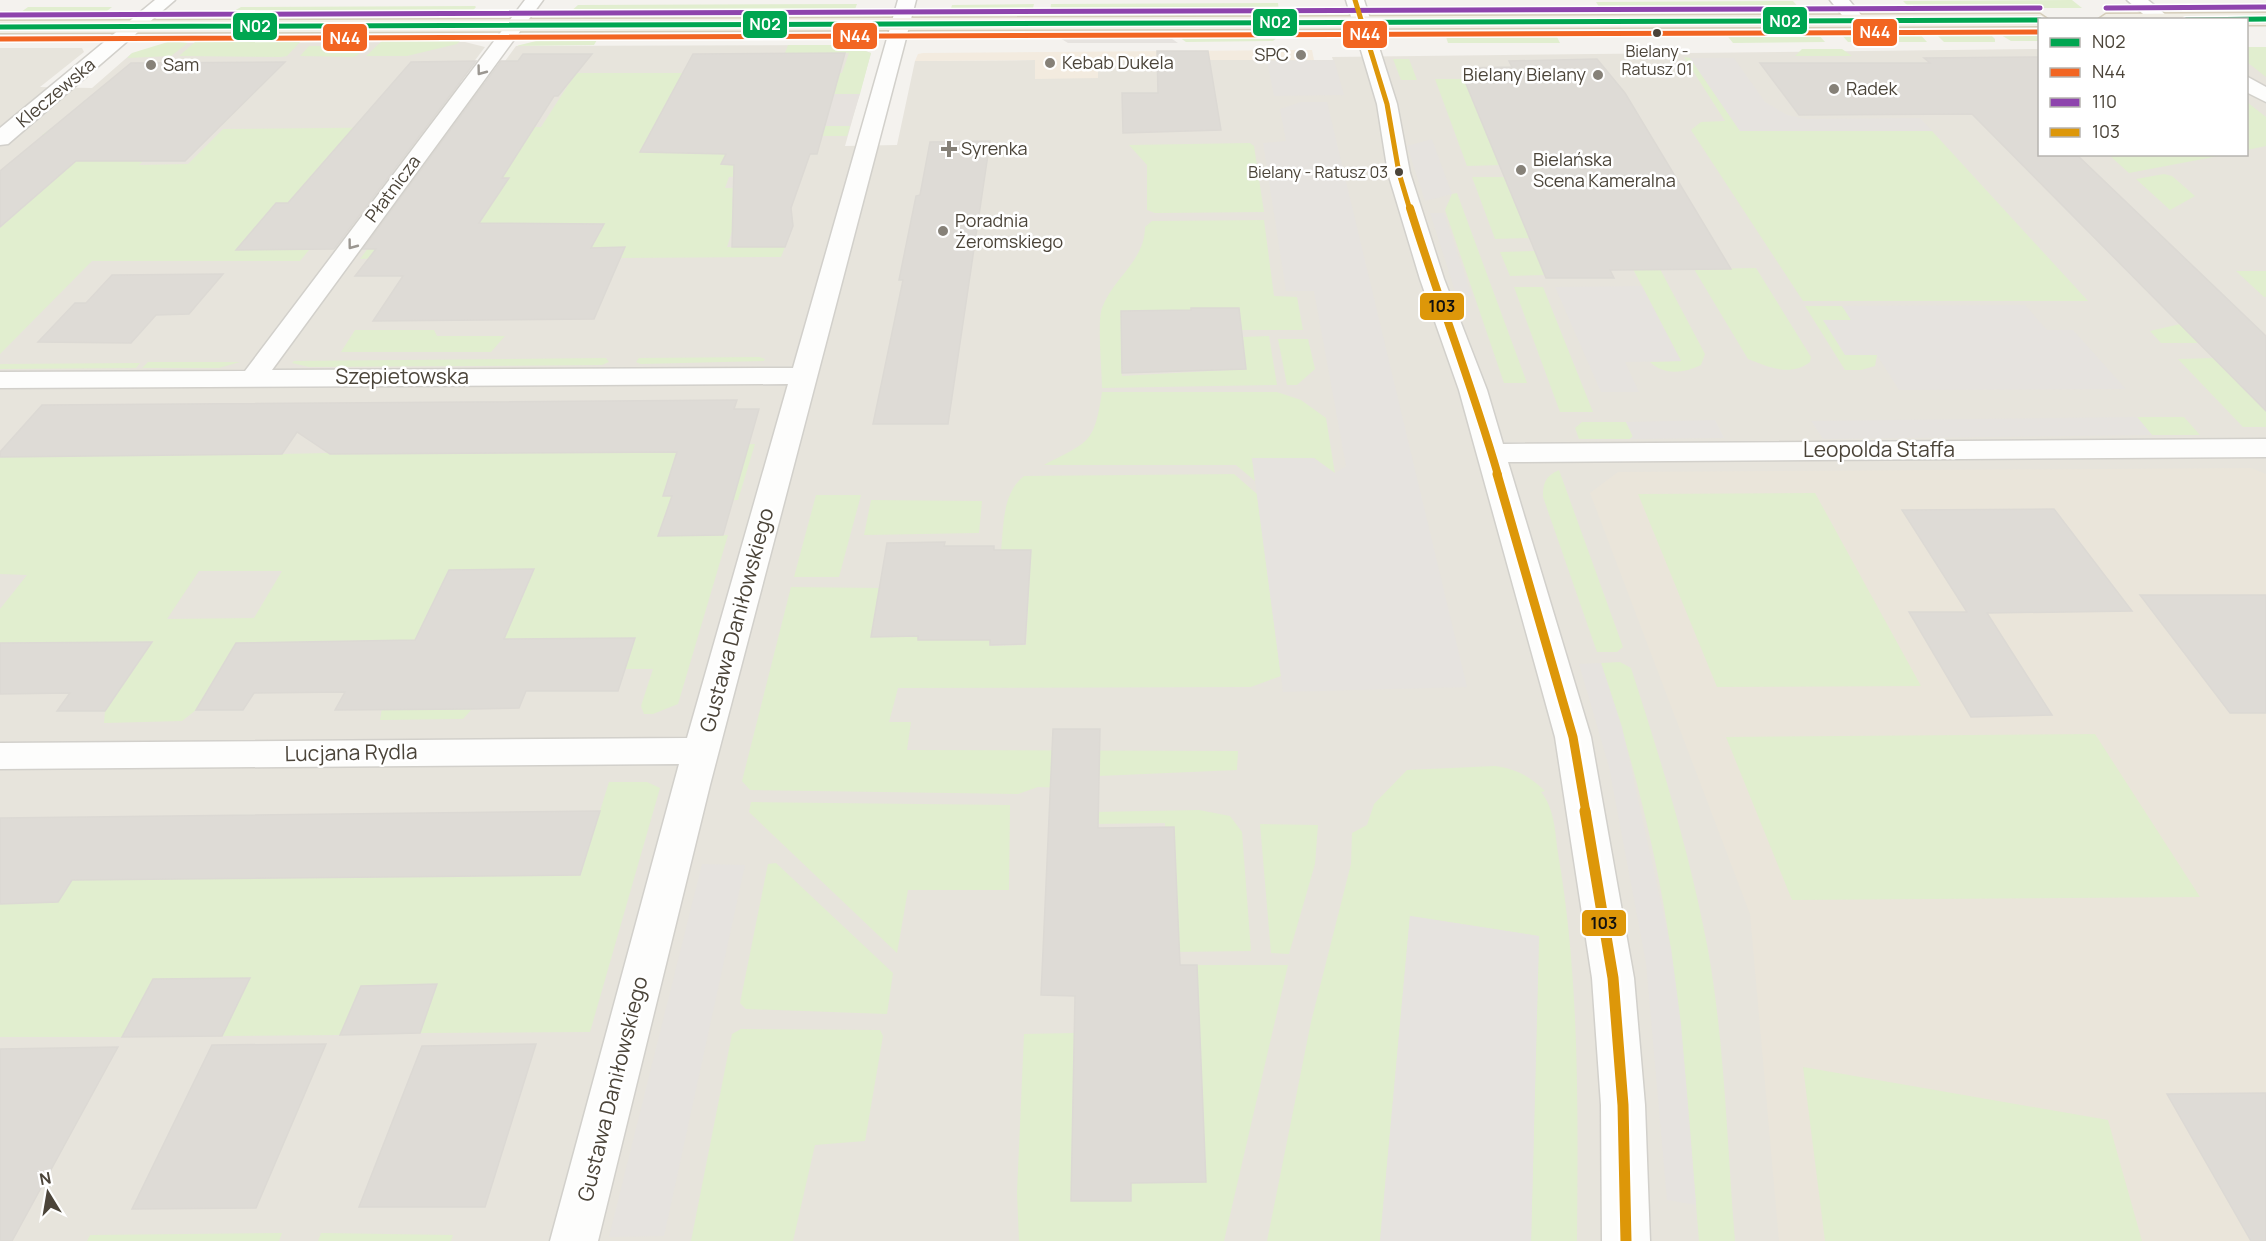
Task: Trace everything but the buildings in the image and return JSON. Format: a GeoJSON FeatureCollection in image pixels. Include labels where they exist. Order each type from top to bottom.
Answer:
{"type":"FeatureCollection","features":[{"type":"Feature","properties":{"kind":"main road"},"geometry":{"type":"LineString","coordinates":[[0,27],[516,24],[903,12],[1358,11],[1856,20],[2038,20]]}},
{"type":"Feature","properties":{"kind":"main road"},"geometry":{"type":"LineString","coordinates":[[2248,19],[2266,19]]}},
{"type":"Feature","properties":{"kind":"street","name":"Kleczewska"},"geometry":{"type":"LineString","coordinates":[[0,140],[166,0]]}},
{"type":"Feature","properties":{"kind":"street","name":"Płatnicza"},"geometry":{"type":"LineString","coordinates":[[253,378],[534,0]]}},
{"type":"Feature","properties":{"kind":"street"},"geometry":{"type":"LineString","coordinates":[[1839,0],[1856,20]]}},
{"type":"Feature","properties":{"kind":"street"},"geometry":{"type":"LineString","coordinates":[[2136,0],[2162,18]]}},
{"type":"Feature","properties":{"kind":"street"},"geometry":{"type":"LineString","coordinates":[[1358,11],[1387,104],[1399,173],[1432,279],[1473,390],[1573,737],[1613,978],[1623,1106],[1626,1241]]}},
{"type":"Feature","properties":{"kind":"street","name":"Gustawa Daniłowskiego"},"geometry":{"type":"LineString","coordinates":[[574,1241],[702,750],[903,12]]}},
{"type":"Feature","properties":{"kind":"street"},"geometry":{"type":"LineString","coordinates":[[2248,83],[2266,96]]}},
{"type":"Feature","properties":{"kind":"street","name":"Szepietowska"},"geometry":{"type":"LineString","coordinates":[[0,380],[804,376]]}},
{"type":"Feature","properties":{"kind":"street","name":"Leopolda Staffa"},"geometry":{"type":"LineString","coordinates":[[1491,453],[2266,448]]}},
{"type":"Feature","properties":{"kind":"street","name":"Lucjana Rydla"},"geometry":{"type":"LineString","coordinates":[[0,756],[702,750]]}},
{"type":"Feature","properties":{"kind":"shaded area"},"geometry":{"type":"Polygon","coordinates":[[[1165,34],[1178,43],[1068,43],[1055,35],[1165,34]]]}},
{"type":"Feature","properties":{"kind":"shaded area"},"geometry":{"type":"Polygon","coordinates":[[[465,42],[485,47],[458,83],[489,83],[516,46],[849,45],[871,53],[845,146],[897,145],[915,61],[1036,60],[1097,78],[1097,60],[1333,60],[1332,57],[2038,49],[2038,156],[2248,156],[2248,47],[2266,47],[2266,1241],[0,1241],[0,48],[82,48],[84,52],[40,87],[92,88],[131,54],[169,43],[465,42]]]}},
{"type":"Feature","properties":{"kind":"shaded area"},"geometry":{"type":"Polygon","coordinates":[[[1312,50],[1314,60],[1098,60],[1098,78],[1035,79],[1035,60],[915,61],[918,54],[923,53],[1312,50]]]}},
{"type":"Feature","properties":{"kind":"shaded area"},"geometry":{"type":"Polygon","coordinates":[[[1690,58],[1734,58],[1765,102],[1787,115],[1806,119],[1920,118],[1932,131],[1740,131],[1690,58]]]}},
{"type":"Feature","properties":{"kind":"shaded area"},"geometry":{"type":"Polygon","coordinates":[[[1334,60],[1344,95],[1274,96],[1267,61],[1334,60]]]}},
{"type":"Feature","properties":{"kind":"shaded area"},"geometry":{"type":"Polygon","coordinates":[[[788,94],[860,94],[850,126],[757,126],[788,94]]]}},
{"type":"Feature","properties":{"kind":"shaded area"},"geometry":{"type":"Polygon","coordinates":[[[1301,102],[1327,102],[1467,687],[1283,692],[1252,458],[1314,458],[1335,473],[1346,466],[1314,291],[1286,291],[1263,143],[1286,141],[1280,109],[1301,102]]]}},
{"type":"Feature","properties":{"kind":"shaded area"},"geometry":{"type":"Polygon","coordinates":[[[1432,139],[1452,194],[1425,201],[1407,146],[1432,139]]]}},
{"type":"Feature","properties":{"kind":"shaded area"},"geometry":{"type":"Polygon","coordinates":[[[1430,213],[1444,213],[1472,296],[1457,297],[1430,213]]]}},
{"type":"Feature","properties":{"kind":"shaded area"},"geometry":{"type":"Polygon","coordinates":[[[1642,286],[1681,361],[1625,362],[1639,392],[1601,392],[1555,287],[1642,286]]]}},
{"type":"Feature","properties":{"kind":"shaded area"},"geometry":{"type":"Polygon","coordinates":[[[2025,305],[2047,330],[2073,330],[2126,389],[1899,390],[1877,355],[1845,355],[1823,320],[1851,320],[1842,306],[2025,305]]]}},
{"type":"Feature","properties":{"kind":"shaded area"},"geometry":{"type":"Polygon","coordinates":[[[2137,417],[2152,435],[1823,439],[1811,421],[2137,417]]]}},
{"type":"Feature","properties":{"kind":"shaded area"},"geometry":{"type":"Polygon","coordinates":[[[1715,420],[1724,438],[1630,439],[1633,436],[1626,422],[1715,420]]]}},
{"type":"Feature","properties":{"kind":"shaded area"},"geometry":{"type":"Polygon","coordinates":[[[2251,468],[2266,474],[2266,1241],[1779,1241],[1750,914],[1590,493],[1618,472],[2251,468]]]}},
{"type":"Feature","properties":{"kind":"shaded area"},"geometry":{"type":"Polygon","coordinates":[[[1601,663],[1622,727],[1671,948],[1681,1024],[1696,1205],[1667,1200],[1646,963],[1609,767],[1579,664],[1601,663]]]}},
{"type":"Feature","properties":{"kind":"shaded area"},"geometry":{"type":"Polygon","coordinates":[[[702,864],[745,865],[664,1236],[609,1237],[702,864]]]}},
{"type":"Feature","properties":{"kind":"shaded area"},"geometry":{"type":"Polygon","coordinates":[[[1410,916],[1539,936],[1531,1241],[1380,1241],[1410,916]]]}},
{"type":"Feature","properties":{"kind":"green space"},"geometry":{"type":"Polygon","coordinates":[[[2072,0],[2082,8],[1910,8],[1903,1],[2072,0]]]}},
{"type":"Feature","properties":{"kind":"green space"},"geometry":{"type":"Polygon","coordinates":[[[1793,1],[1800,9],[1601,10],[1596,2],[1793,1]]]}},
{"type":"Feature","properties":{"kind":"green space"},"geometry":{"type":"Polygon","coordinates":[[[1278,3],[1279,11],[1050,12],[1051,4],[1278,3]]]}},
{"type":"Feature","properties":{"kind":"green space"},"geometry":{"type":"Polygon","coordinates":[[[857,4],[854,12],[569,13],[578,5],[857,4]]]}},
{"type":"Feature","properties":{"kind":"green space"},"geometry":{"type":"Polygon","coordinates":[[[1034,4],[1032,12],[950,12],[952,5],[1034,4]]]}},
{"type":"Feature","properties":{"kind":"green space"},"geometry":{"type":"Polygon","coordinates":[[[28,7],[112,7],[102,15],[17,15],[28,7]]]}},
{"type":"Feature","properties":{"kind":"green space"},"geometry":{"type":"Polygon","coordinates":[[[241,7],[476,7],[470,14],[227,15],[241,7]]]}},
{"type":"Feature","properties":{"kind":"green space"},"geometry":{"type":"Polygon","coordinates":[[[1918,32],[1927,42],[1848,42],[1840,33],[1918,32]]]}},
{"type":"Feature","properties":{"kind":"green space"},"geometry":{"type":"Polygon","coordinates":[[[1934,32],[1988,32],[1995,42],[1944,42],[1934,32]]]}},
{"type":"Feature","properties":{"kind":"green space"},"geometry":{"type":"Polygon","coordinates":[[[1996,32],[2038,32],[2038,41],[2011,41],[1996,32]]]}},
{"type":"Feature","properties":{"kind":"green space"},"geometry":{"type":"Polygon","coordinates":[[[1725,33],[1817,33],[1825,42],[1733,43],[1725,33]]]}},
{"type":"Feature","properties":{"kind":"green space"},"geometry":{"type":"Polygon","coordinates":[[[1176,35],[1280,35],[1273,41],[1186,42],[1176,35]]]}},
{"type":"Feature","properties":{"kind":"green space"},"geometry":{"type":"Polygon","coordinates":[[[1446,37],[1557,37],[1560,43],[1448,43],[1446,37]]]}},
{"type":"Feature","properties":{"kind":"green space"},"geometry":{"type":"Polygon","coordinates":[[[540,40],[597,40],[594,45],[516,46],[540,40]]]}},
{"type":"Feature","properties":{"kind":"green space"},"geometry":{"type":"Polygon","coordinates":[[[171,41],[188,43],[171,56],[127,58],[132,53],[171,41]]]}},
{"type":"Feature","properties":{"kind":"green space"},"geometry":{"type":"Polygon","coordinates":[[[345,41],[369,42],[358,55],[353,57],[300,56],[309,46],[340,46],[345,41]]]}},
{"type":"Feature","properties":{"kind":"green space"},"geometry":{"type":"Polygon","coordinates":[[[382,41],[460,41],[457,44],[407,56],[366,56],[382,41]]]}},
{"type":"Feature","properties":{"kind":"green space"},"geometry":{"type":"Polygon","coordinates":[[[195,42],[300,42],[287,56],[281,57],[179,56],[195,42]]]}},
{"type":"Feature","properties":{"kind":"green space"},"geometry":{"type":"Polygon","coordinates":[[[788,45],[849,45],[871,53],[860,94],[789,94],[758,126],[850,126],[847,136],[822,136],[721,164],[767,165],[763,176],[729,177],[725,188],[737,188],[732,202],[750,202],[734,225],[727,247],[785,247],[781,257],[621,258],[625,247],[360,259],[383,228],[508,178],[502,178],[456,127],[541,127],[576,73],[842,73],[849,53],[785,53],[788,45]]]}},
{"type":"Feature","properties":{"kind":"green space"},"geometry":{"type":"Polygon","coordinates":[[[2248,47],[2266,47],[2266,77],[2248,63],[2248,47]]]}},
{"type":"Feature","properties":{"kind":"green space"},"geometry":{"type":"Polygon","coordinates":[[[1802,49],[1842,49],[1852,56],[1795,56],[1802,49]]]}},
{"type":"Feature","properties":{"kind":"green space"},"geometry":{"type":"Polygon","coordinates":[[[1684,57],[1690,58],[1740,131],[1932,131],[2088,301],[1803,301],[1691,130],[1701,122],[1725,121],[1684,57]]]}},
{"type":"Feature","properties":{"kind":"green space"},"geometry":{"type":"Polygon","coordinates":[[[1393,59],[1409,59],[1417,80],[1401,80],[1393,59]]]}},
{"type":"Feature","properties":{"kind":"green space"},"geometry":{"type":"Polygon","coordinates":[[[1435,79],[1465,79],[1501,165],[1467,166],[1435,79]]]}},
{"type":"Feature","properties":{"kind":"green space"},"geometry":{"type":"Polygon","coordinates":[[[2248,103],[2266,117],[2266,146],[2248,150],[2248,103]]]}},
{"type":"Feature","properties":{"kind":"green space"},"geometry":{"type":"Polygon","coordinates":[[[424,127],[415,138],[344,138],[297,203],[276,203],[255,228],[267,228],[249,250],[309,250],[300,261],[92,261],[0,354],[0,228],[103,136],[42,135],[50,129],[175,129],[139,165],[188,164],[223,129],[424,127]]]}},
{"type":"Feature","properties":{"kind":"green space"},"geometry":{"type":"Polygon","coordinates":[[[1250,143],[1254,146],[1264,212],[1155,213],[1147,210],[1147,165],[1129,145],[1250,143]]]}},
{"type":"Feature","properties":{"kind":"green space"},"geometry":{"type":"Polygon","coordinates":[[[2110,156],[2219,156],[2129,173],[2110,156]]]}},
{"type":"Feature","properties":{"kind":"green space"},"geometry":{"type":"Polygon","coordinates":[[[2164,174],[2172,176],[2195,196],[2170,210],[2136,179],[2164,174]]]}},
{"type":"Feature","properties":{"kind":"green space"},"geometry":{"type":"Polygon","coordinates":[[[1472,177],[1505,177],[1530,238],[1495,239],[1472,177]]]}},
{"type":"Feature","properties":{"kind":"green space"},"geometry":{"type":"Polygon","coordinates":[[[1457,193],[1527,383],[1504,383],[1445,210],[1452,194],[1457,193]]]}},
{"type":"Feature","properties":{"kind":"green space"},"geometry":{"type":"Polygon","coordinates":[[[1264,220],[1274,296],[1297,297],[1303,330],[1242,330],[1239,308],[1121,314],[1122,376],[1246,369],[1243,337],[1269,336],[1277,385],[1102,388],[1100,335],[1102,308],[1113,287],[1140,250],[1145,227],[1152,221],[1264,220]]]}},
{"type":"Feature","properties":{"kind":"green space"},"geometry":{"type":"Polygon","coordinates":[[[1535,251],[1546,275],[1510,276],[1500,252],[1535,251]]]}},
{"type":"Feature","properties":{"kind":"green space"},"geometry":{"type":"Polygon","coordinates":[[[1756,268],[1811,357],[1810,362],[1803,367],[1779,369],[1748,359],[1694,269],[1756,268]]]}},
{"type":"Feature","properties":{"kind":"green space"},"geometry":{"type":"Polygon","coordinates":[[[1633,269],[1660,269],[1705,354],[1701,365],[1675,372],[1662,370],[1650,362],[1681,361],[1633,269]]]}},
{"type":"Feature","properties":{"kind":"green space"},"geometry":{"type":"Polygon","coordinates":[[[2236,271],[2266,271],[2266,297],[2264,297],[2236,271]]]}},
{"type":"Feature","properties":{"kind":"green space"},"geometry":{"type":"Polygon","coordinates":[[[1514,287],[1543,287],[1593,412],[1560,412],[1514,287]]]}},
{"type":"Feature","properties":{"kind":"green space"},"geometry":{"type":"Polygon","coordinates":[[[1805,306],[1842,306],[1852,320],[1823,321],[1877,355],[1875,366],[1861,370],[1845,370],[1805,306]]]}},
{"type":"Feature","properties":{"kind":"green space"},"geometry":{"type":"Polygon","coordinates":[[[2206,318],[2230,343],[2161,343],[2150,331],[2206,318]]]}},
{"type":"Feature","properties":{"kind":"green space"},"geometry":{"type":"Polygon","coordinates":[[[355,330],[434,330],[437,336],[505,336],[491,352],[341,352],[355,330]]]}},
{"type":"Feature","properties":{"kind":"green space"},"geometry":{"type":"Polygon","coordinates":[[[1278,339],[1308,339],[1315,369],[1297,385],[1287,385],[1278,339]]]}},
{"type":"Feature","properties":{"kind":"green space"},"geometry":{"type":"Polygon","coordinates":[[[759,357],[765,359],[764,361],[641,364],[636,362],[639,358],[759,357]]]}},
{"type":"Feature","properties":{"kind":"green space"},"geometry":{"type":"Polygon","coordinates":[[[606,358],[609,362],[602,365],[309,367],[292,363],[294,361],[606,358]]]}},
{"type":"Feature","properties":{"kind":"green space"},"geometry":{"type":"Polygon","coordinates":[[[2215,358],[2266,402],[2266,427],[2243,427],[2178,359],[2215,358]]]}},
{"type":"Feature","properties":{"kind":"green space"},"geometry":{"type":"Polygon","coordinates":[[[148,362],[240,362],[219,368],[142,368],[148,362]]]}},
{"type":"Feature","properties":{"kind":"green space"},"geometry":{"type":"Polygon","coordinates":[[[140,363],[136,368],[0,369],[0,364],[140,363]]]}},
{"type":"Feature","properties":{"kind":"green space"},"geometry":{"type":"Polygon","coordinates":[[[1102,392],[1277,392],[1301,400],[1326,418],[1335,474],[1314,458],[1252,458],[1255,481],[1236,465],[1044,465],[1071,451],[1087,439],[1096,422],[1102,392]]]}},
{"type":"Feature","properties":{"kind":"green space"},"geometry":{"type":"Polygon","coordinates":[[[2137,417],[2184,417],[2200,435],[2152,435],[2137,417]]]}},
{"type":"Feature","properties":{"kind":"green space"},"geometry":{"type":"Polygon","coordinates":[[[1582,422],[1626,422],[1633,437],[1630,439],[1579,439],[1575,428],[1582,422]]]}},
{"type":"Feature","properties":{"kind":"green space"},"geometry":{"type":"Polygon","coordinates":[[[260,427],[280,454],[755,444],[738,500],[715,501],[707,479],[668,479],[663,495],[676,495],[658,536],[728,535],[678,704],[653,714],[644,714],[641,706],[653,669],[625,669],[635,638],[592,639],[489,671],[472,709],[463,719],[380,720],[382,708],[400,672],[218,673],[196,710],[182,721],[104,723],[105,711],[131,673],[0,663],[0,609],[27,575],[0,574],[0,453],[47,456],[125,456],[147,428],[164,455],[240,454],[260,427]],[[534,569],[449,571],[427,615],[514,616],[534,569]],[[199,571],[167,619],[254,618],[282,571],[199,571]]]}},
{"type":"Feature","properties":{"kind":"green space"},"geometry":{"type":"Polygon","coordinates":[[[1559,470],[1623,647],[1617,652],[1597,652],[1543,497],[1546,480],[1559,470]]]}},
{"type":"Feature","properties":{"kind":"green space"},"geometry":{"type":"Polygon","coordinates":[[[1234,474],[1257,494],[1281,676],[1251,687],[898,688],[889,722],[911,722],[907,750],[1238,751],[1237,770],[1075,777],[1066,788],[1038,787],[1018,794],[750,790],[742,781],[791,587],[879,588],[871,636],[918,636],[918,640],[990,640],[990,646],[1026,645],[1031,551],[1001,551],[1005,510],[1017,483],[1024,476],[1234,474]]]}},
{"type":"Feature","properties":{"kind":"green space"},"geometry":{"type":"Polygon","coordinates":[[[1815,493],[1921,686],[1717,687],[1638,494],[1815,493]]]}},
{"type":"Feature","properties":{"kind":"green space"},"geometry":{"type":"Polygon","coordinates":[[[816,495],[861,495],[839,577],[794,577],[816,495]]]}},
{"type":"Feature","properties":{"kind":"green space"},"geometry":{"type":"Polygon","coordinates":[[[871,500],[982,501],[979,533],[864,535],[871,500]]]}},
{"type":"Feature","properties":{"kind":"green space"},"geometry":{"type":"Polygon","coordinates":[[[1620,662],[1631,668],[1674,807],[1701,914],[1714,986],[1722,1059],[1735,1241],[1699,1241],[1684,1059],[1676,987],[1659,878],[1623,733],[1601,663],[1620,662]]]}},
{"type":"Feature","properties":{"kind":"green space"},"geometry":{"type":"Polygon","coordinates":[[[2095,734],[2200,897],[1792,900],[1726,737],[2095,734]]]}},
{"type":"Feature","properties":{"kind":"green space"},"geometry":{"type":"Polygon","coordinates":[[[1495,766],[1522,774],[1545,791],[1541,792],[1554,821],[1565,901],[1574,998],[1577,1095],[1577,1241],[1531,1241],[1539,936],[1410,916],[1380,1241],[1267,1241],[1311,1022],[1351,864],[1352,833],[1367,825],[1374,804],[1407,770],[1495,766]]]}},
{"type":"Feature","properties":{"kind":"green space"},"geometry":{"type":"Polygon","coordinates":[[[609,782],[647,782],[660,788],[590,1032],[420,1033],[437,984],[361,986],[340,1035],[222,1036],[250,978],[153,979],[122,1037],[0,1037],[0,903],[58,902],[72,880],[580,875],[609,782]]]}},
{"type":"Feature","properties":{"kind":"green space"},"geometry":{"type":"Polygon","coordinates":[[[751,802],[1010,805],[1009,890],[908,890],[897,953],[749,812],[751,802]]]}},
{"type":"Feature","properties":{"kind":"green space"},"geometry":{"type":"Polygon","coordinates":[[[1199,810],[1230,816],[1242,832],[1251,951],[1169,952],[1165,823],[1092,824],[1092,812],[1199,810]]]}},
{"type":"Feature","properties":{"kind":"green space"},"geometry":{"type":"Polygon","coordinates":[[[1260,824],[1318,825],[1315,864],[1289,954],[1271,953],[1260,824]]]}},
{"type":"Feature","properties":{"kind":"green space"},"geometry":{"type":"Polygon","coordinates":[[[776,863],[893,973],[887,1014],[746,1009],[740,1003],[768,864],[776,863]]]}},
{"type":"Feature","properties":{"kind":"green space"},"geometry":{"type":"Polygon","coordinates":[[[1197,965],[1288,965],[1224,1241],[1019,1241],[1017,1192],[1024,1034],[1074,1033],[1071,1201],[1131,1201],[1131,1183],[1206,1182],[1197,965]]]}},
{"type":"Feature","properties":{"kind":"green space"},"geometry":{"type":"Polygon","coordinates":[[[741,1029],[880,1030],[883,1036],[865,1141],[815,1145],[793,1241],[691,1241],[732,1034],[741,1029]]]}},
{"type":"Feature","properties":{"kind":"green space"},"geometry":{"type":"Polygon","coordinates":[[[1803,1067],[2108,1120],[2142,1241],[1825,1241],[1803,1067]]]}},
{"type":"Feature","properties":{"kind":"green space"},"geometry":{"type":"Polygon","coordinates":[[[282,1233],[279,1241],[87,1241],[90,1235],[282,1233]]]}},
{"type":"Feature","properties":{"kind":"green space"},"geometry":{"type":"Polygon","coordinates":[[[321,1233],[453,1235],[451,1241],[318,1241],[321,1233]]]}},
{"type":"Feature","properties":{"kind":"transit line","name":"103"},"geometry":{"type":"LineString","coordinates":[[1355,0],[1387,104],[1399,173],[1432,279],[1473,390],[1573,737],[1613,978],[1623,1105],[1626,1241]]}},
{"type":"Feature","properties":{"kind":"transit line","name":"110"},"geometry":{"type":"LineString","coordinates":[[2106,8],[2266,7]]}},
{"type":"Feature","properties":{"kind":"transit line","name":"110"},"geometry":{"type":"LineString","coordinates":[[0,15],[2040,8]]}},
{"type":"Feature","properties":{"kind":"transit line","name":"N02"},"geometry":{"type":"LineString","coordinates":[[2248,19],[2266,19]]}},
{"type":"Feature","properties":{"kind":"transit line","name":"N02"},"geometry":{"type":"LineString","coordinates":[[0,27],[2038,20]]}},
{"type":"Feature","properties":{"kind":"transit line","name":"N44"},"geometry":{"type":"LineString","coordinates":[[0,39],[2038,32]]}},
{"type":"Feature","properties":{"kind":"place","name":"Bielany - Ratusz 01"},"geometry":{"type":"Point","coordinates":[1657,33]}},
{"type":"Feature","properties":{"kind":"place","name":"SPC"},"geometry":{"type":"Point","coordinates":[1301,55]}},
{"type":"Feature","properties":{"kind":"place","name":"Kebab Dukela"},"geometry":{"type":"Point","coordinates":[1050,63]}},
{"type":"Feature","properties":{"kind":"place","name":"Sam"},"geometry":{"type":"Point","coordinates":[151,65]}},
{"type":"Feature","properties":{"kind":"place","name":"Bielany Bielany"},"geometry":{"type":"Point","coordinates":[1598,75]}},
{"type":"Feature","properties":{"kind":"place","name":"Radek"},"geometry":{"type":"Point","coordinates":[1834,89]}},
{"type":"Feature","properties":{"kind":"place","name":"Syrenka"},"geometry":{"type":"Point","coordinates":[949,149]}},
{"type":"Feature","properties":{"kind":"place","name":"Bielańska Scena Kameralna"},"geometry":{"type":"Point","coordinates":[1521,170]}},
{"type":"Feature","properties":{"kind":"place","name":"Bielany - Ratusz 03"},"geometry":{"type":"Point","coordinates":[1399,172]}},
{"type":"Feature","properties":{"kind":"place","name":"Poradnia Żeromskiego"},"geometry":{"type":"Point","coordinates":[943,231]}}]}
